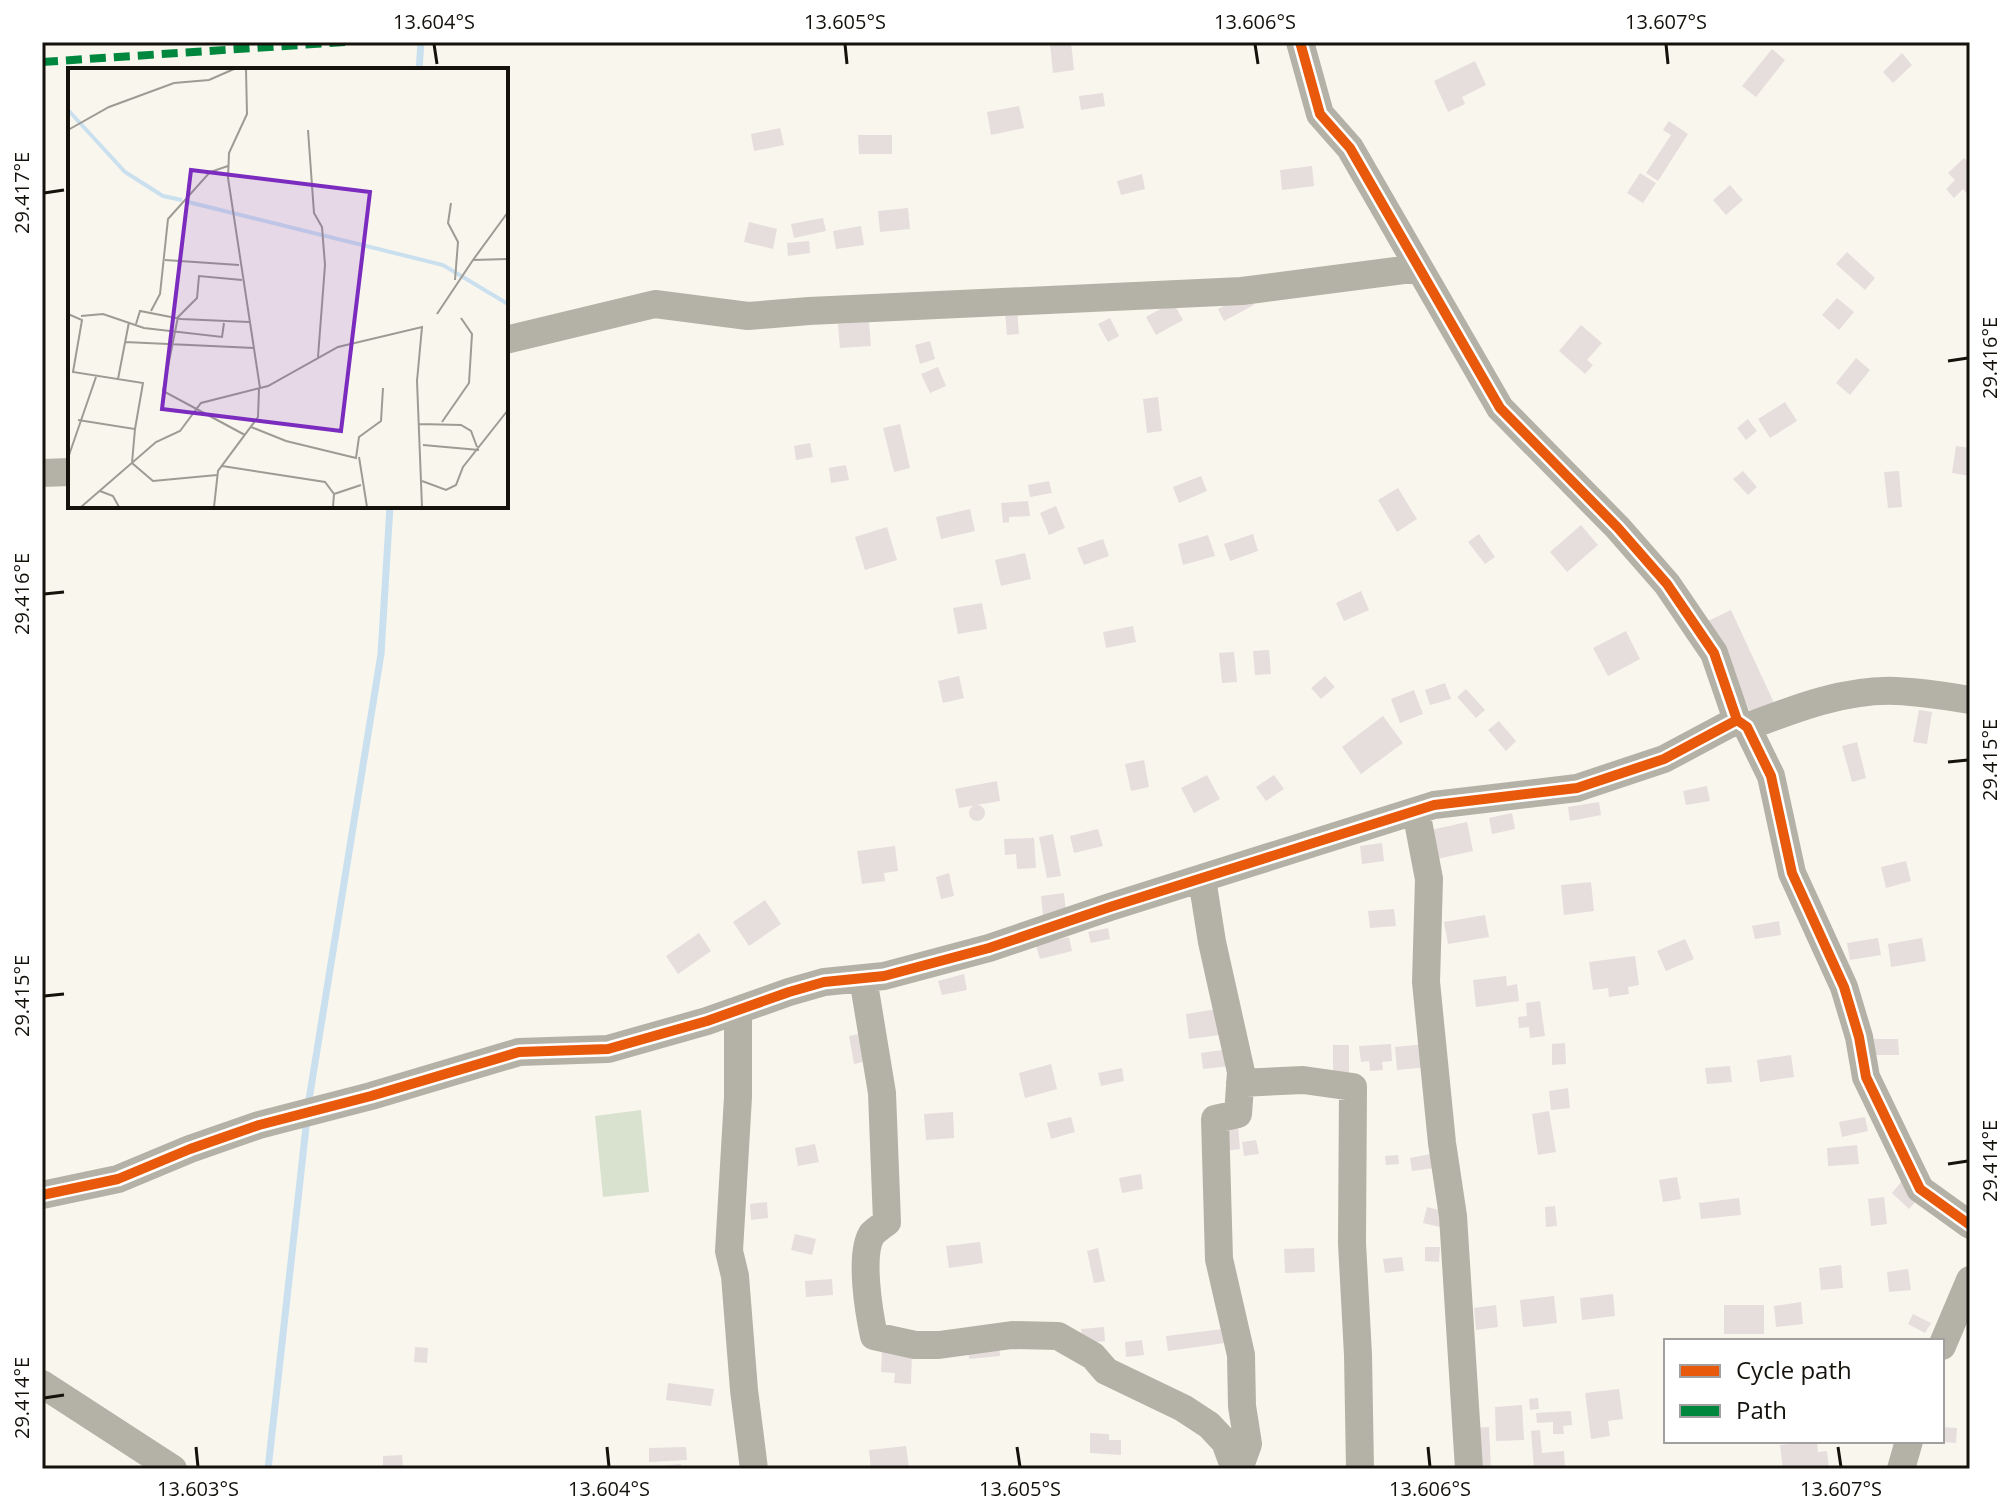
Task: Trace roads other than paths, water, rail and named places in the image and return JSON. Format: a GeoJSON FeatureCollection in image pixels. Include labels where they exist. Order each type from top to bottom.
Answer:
{"type":"FeatureCollection","features":[{"type":"Feature","properties":{"kind":"street"},"geometry":{"type":"LineString","coordinates":[[1300,42],[1320,114],[1350,148],[1500,408],[1618,528],[1667,584],[1714,653],[1742,724],[1771,776],[1792,873],[1844,987],[1866,1077],[1920,1189],[1970,1225]]}},
{"type":"Feature","properties":{"kind":"street"},"geometry":{"type":"LineString","coordinates":[[508,340],[655,304],[748,316],[1242,291],[1419,268]]}},
{"type":"Feature","properties":{"kind":"street"},"geometry":{"type":"LineString","coordinates":[[42,473],[68,472]]}},
{"type":"Feature","properties":{"kind":"street"},"geometry":{"type":"LineString","coordinates":[[42,1195],[118,1179],[259,1125],[519,1052],[608,1049],[824,982],[884,976],[989,948],[1434,805],[1577,788],[1664,759],[1742,724],[1792,710],[1851,695],[1895,691],[1970,700]]}},
{"type":"Feature","properties":{"kind":"street"},"geometry":{"type":"LineString","coordinates":[[1416,811],[1429,879],[1426,982],[1442,1143],[1453,1216],[1469,1469]]}},
{"type":"Feature","properties":{"kind":"street"},"geometry":{"type":"LineString","coordinates":[[1202,879],[1212,942],[1241,1072],[1238,1114],[1215,1119],[1219,1259],[1241,1355],[1242,1406],[1248,1444],[1237,1469]]}},
{"type":"Feature","properties":{"kind":"street"},"geometry":{"type":"LineString","coordinates":[[863,978],[882,1093],[886,1156],[887,1222],[871,1235],[867,1258],[866,1299],[874,1336],[915,1345],[939,1345],[1012,1335],[1058,1336],[1093,1356],[1106,1371],[1183,1408],[1209,1425],[1225,1442],[1237,1469]]}},
{"type":"Feature","properties":{"kind":"street"},"geometry":{"type":"LineString","coordinates":[[738,1010],[738,1097],[729,1251],[735,1276],[754,1469]]}},
{"type":"Feature","properties":{"kind":"street"},"geometry":{"type":"LineString","coordinates":[[1240,1083],[1303,1080],[1353,1087],[1352,1243],[1360,1469]]}},
{"type":"Feature","properties":{"kind":"street"},"geometry":{"type":"LineString","coordinates":[[1944,1341],[1970,1280]]}},
{"type":"Feature","properties":{"kind":"street"},"geometry":{"type":"LineString","coordinates":[[42,1384],[173,1469]]}},
{"type":"Feature","properties":{"kind":"street"},"geometry":{"type":"LineString","coordinates":[[1901,1469],[1908,1443]]}},
{"type":"Feature","properties":{"kind":"waterway"},"geometry":{"type":"LineString","coordinates":[[419,68],[421,42]]}},
{"type":"Feature","properties":{"kind":"waterway"},"geometry":{"type":"LineString","coordinates":[[308,1106],[381,654],[390,508]]}},
{"type":"Feature","properties":{"kind":"waterway"},"geometry":{"type":"LineString","coordinates":[[268,1469],[307,1118]]}}]}
